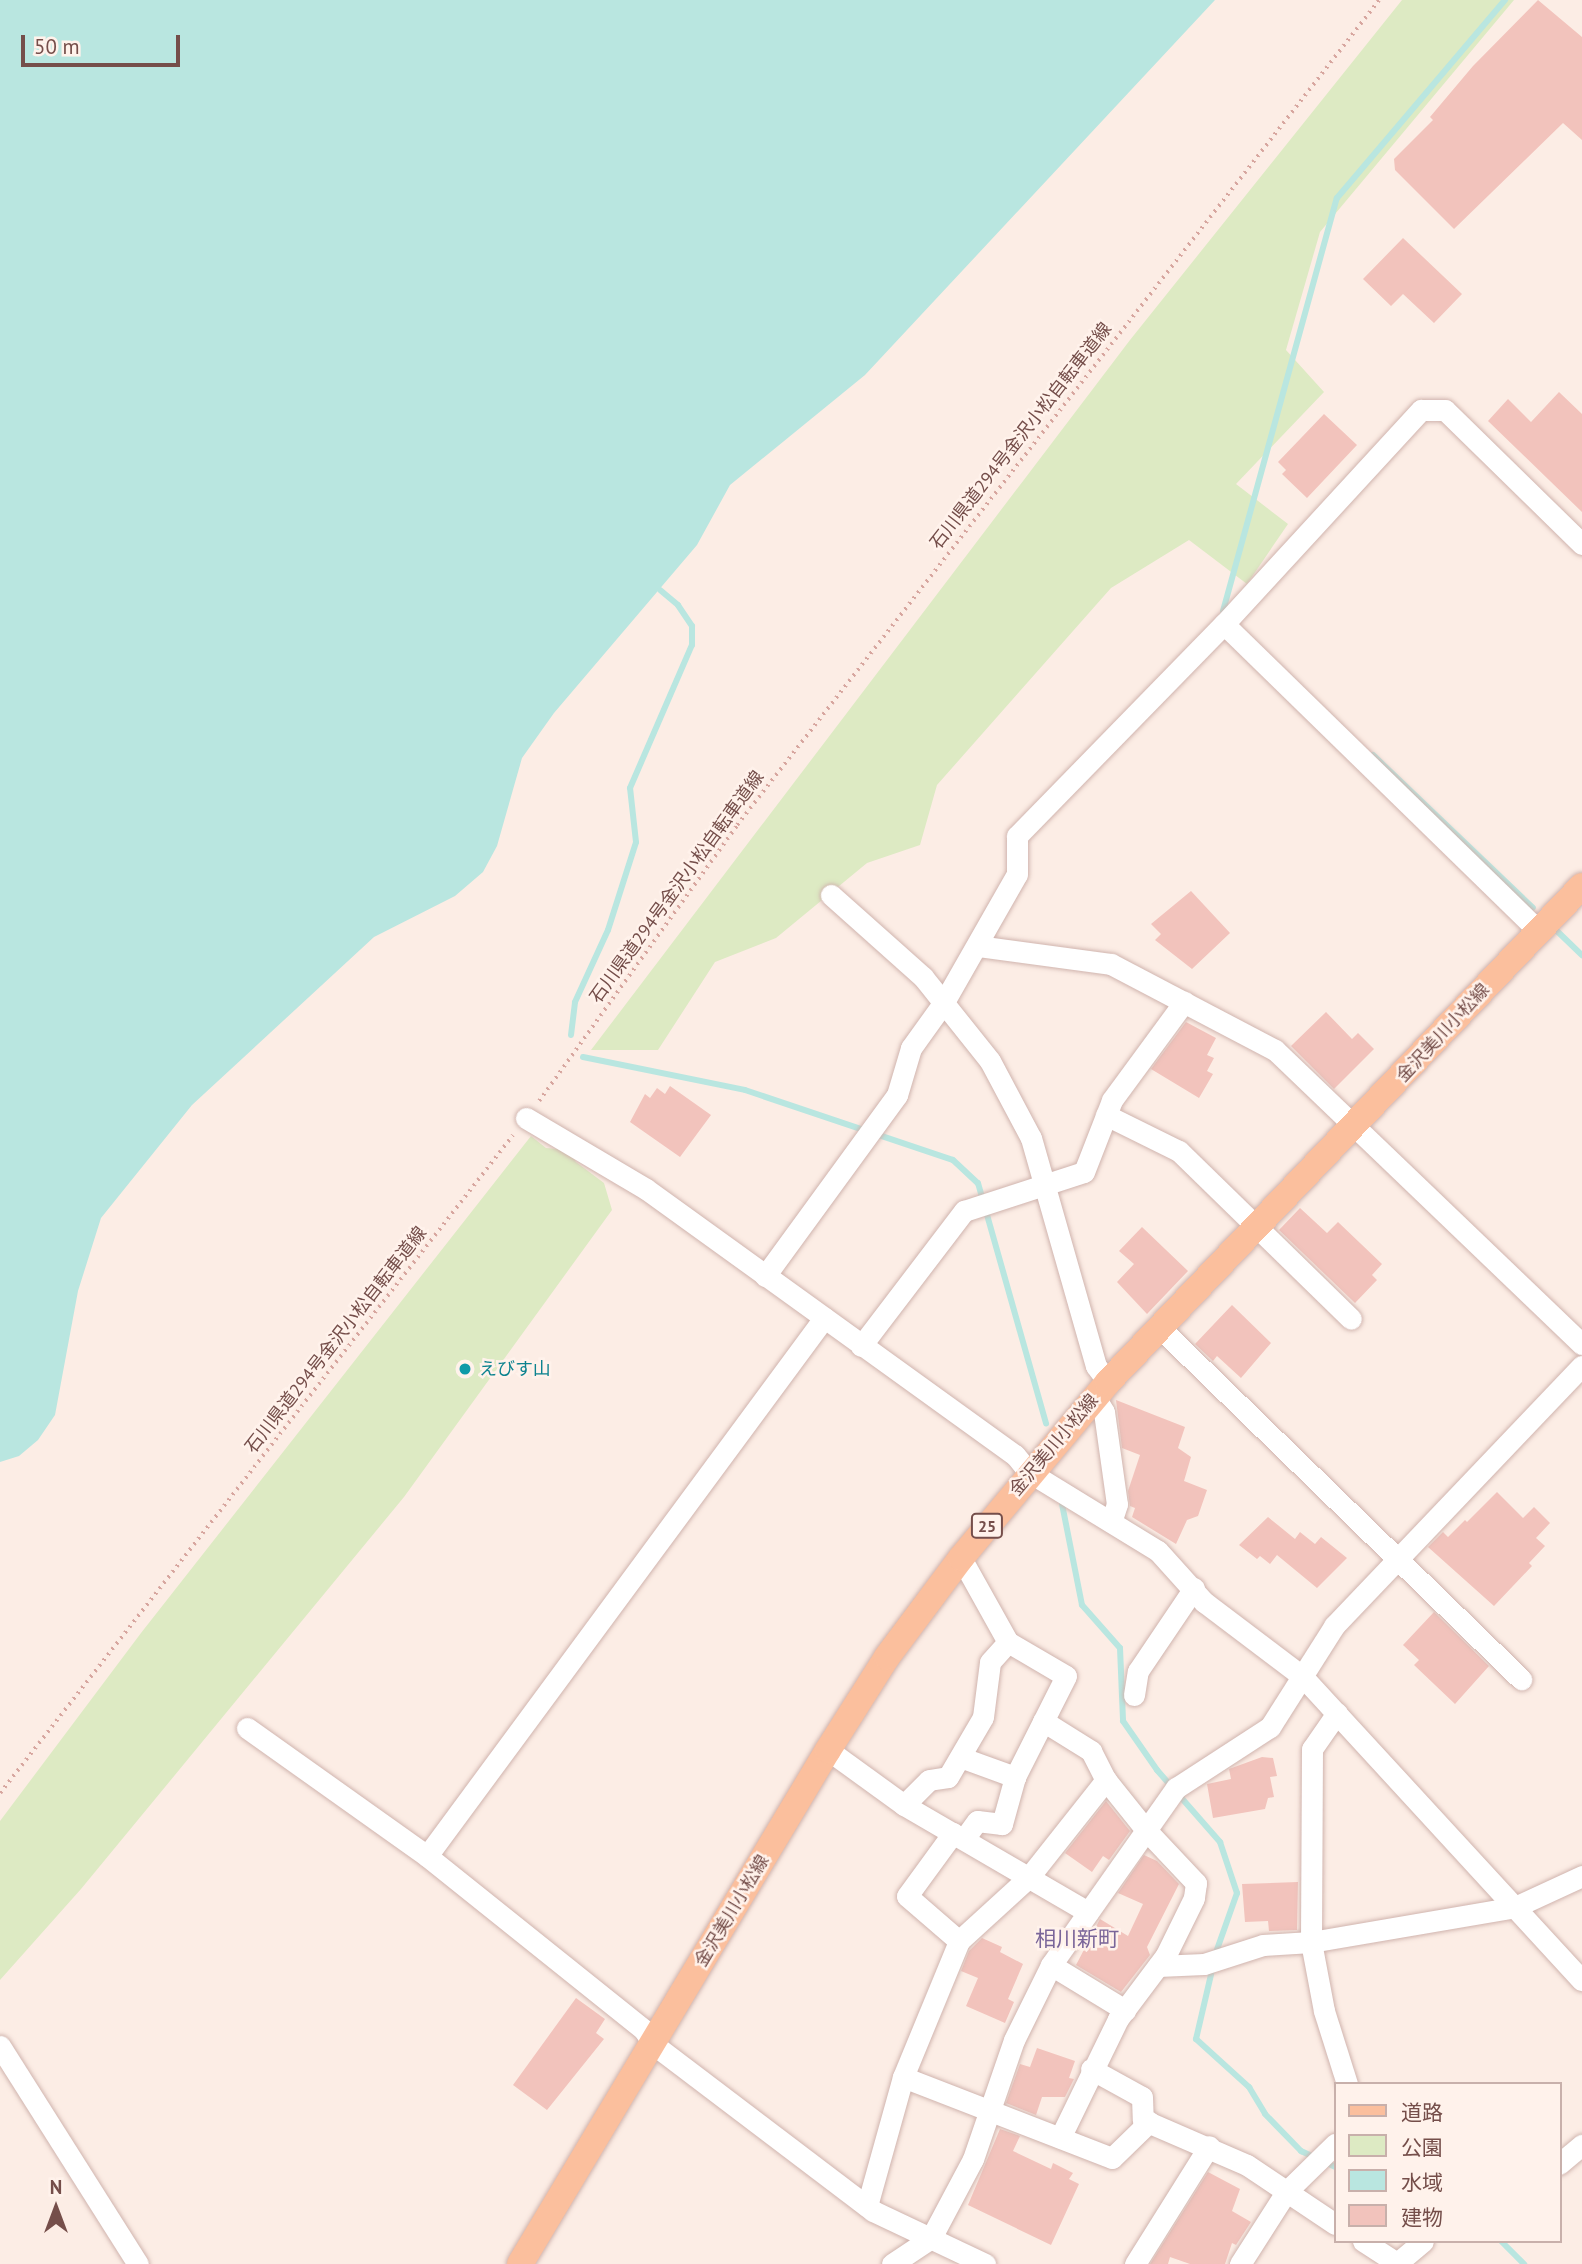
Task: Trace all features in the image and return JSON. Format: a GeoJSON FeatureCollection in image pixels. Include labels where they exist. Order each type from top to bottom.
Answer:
{"type":"FeatureCollection","features":[{"type":"Feature","properties":{"kind":"main road","name":"金沢美川小松線"},"geometry":{"type":"LineString","coordinates":[[520,2264],[828,1750],[887,1657],[961,1558],[1029,1472],[1101,1390],[1582,887]]}},
{"type":"Feature","properties":{"kind":"street"},"geometry":{"type":"LineString","coordinates":[[765,1276],[897,1095],[911,1048],[944,1002],[1017,874],[1017,836],[1224,624],[1421,410],[1445,410],[1582,544]]}},
{"type":"Feature","properties":{"kind":"street"},"geometry":{"type":"LineString","coordinates":[[1224,624],[1539,931]]}},
{"type":"Feature","properties":{"kind":"street"},"geometry":{"type":"LineString","coordinates":[[831,895],[923,976],[990,1061],[1031,1138],[1096,1366],[1117,1504],[1111,1522]]}},
{"type":"Feature","properties":{"kind":"street"},"geometry":{"type":"LineString","coordinates":[[978,946],[1111,964],[1275,1050],[1582,1344]]}},
{"type":"Feature","properties":{"kind":"street"},"geometry":{"type":"LineString","coordinates":[[862,1346],[964,1211],[1084,1172],[1112,1100],[1184,1002]]}},
{"type":"Feature","properties":{"kind":"street"},"geometry":{"type":"LineString","coordinates":[[1106,1115],[1178,1151],[1351,1319]]}},
{"type":"Feature","properties":{"kind":"street"},"geometry":{"type":"LineString","coordinates":[[526,1118],[646,1189],[1015,1455],[1029,1472],[1158,1551],[1204,1602],[1303,1676],[1582,1980]]}},
{"type":"Feature","properties":{"kind":"street"},"geometry":{"type":"LineString","coordinates":[[427,1856],[824,1318]]}},
{"type":"Feature","properties":{"kind":"street"},"geometry":{"type":"LineString","coordinates":[[1160,1328],[1521,1679]]}},
{"type":"Feature","properties":{"kind":"street"},"geometry":{"type":"LineString","coordinates":[[892,2264],[931,2238],[973,2159],[1014,2040],[1051,1965],[1176,1788],[1270,1727],[1334,1626],[1582,1366]]}},
{"type":"Feature","properties":{"kind":"street"},"geometry":{"type":"LineString","coordinates":[[959,1941],[907,1896],[958,1836],[977,1821],[1002,1824],[1015,1777],[1066,1675],[1008,1642],[961,1558]]}},
{"type":"Feature","properties":{"kind":"street"},"geometry":{"type":"LineString","coordinates":[[1134,1695],[1138,1671],[1194,1588]]}},
{"type":"Feature","properties":{"kind":"street"},"geometry":{"type":"LineString","coordinates":[[904,1805],[929,1780],[948,1777],[983,1717],[990,1662],[1008,1642]]}},
{"type":"Feature","properties":{"kind":"street"},"geometry":{"type":"LineString","coordinates":[[1337,1713],[1312,1749],[1311,1942],[1324,2011],[1346,2082]]}},
{"type":"Feature","properties":{"kind":"street"},"geometry":{"type":"LineString","coordinates":[[1043,1721],[1091,1751],[1106,1780],[1146,1830],[1196,1883],[1194,1898],[1158,1966],[1125,2010],[1091,2069],[1060,2138]]}},
{"type":"Feature","properties":{"kind":"street"},"geometry":{"type":"LineString","coordinates":[[247,1728],[427,1856],[644,2030],[653,2044],[867,2206],[985,2264]]}},
{"type":"Feature","properties":{"kind":"street"},"geometry":{"type":"LineString","coordinates":[[828,1750],[904,1805],[1088,1912]]}},
{"type":"Feature","properties":{"kind":"street"},"geometry":{"type":"LineString","coordinates":[[960,1757],[1015,1777]]}},
{"type":"Feature","properties":{"kind":"street"},"geometry":{"type":"LineString","coordinates":[[867,2206],[903,2077],[959,1941],[1029,1877],[1106,1780]]}},
{"type":"Feature","properties":{"kind":"street"},"geometry":{"type":"LineString","coordinates":[[1158,1966],[1204,1964],[1263,1945],[1311,1942],[1515,1908],[1582,1876]]}},
{"type":"Feature","properties":{"kind":"street"},"geometry":{"type":"LineString","coordinates":[[1051,1965],[1125,2010]]}},
{"type":"Feature","properties":{"kind":"street"},"geometry":{"type":"LineString","coordinates":[[0,2046],[138,2264]]}},
{"type":"Feature","properties":{"kind":"street"},"geometry":{"type":"LineString","coordinates":[[1091,2069],[1142,2097],[1143,2120],[1209,2146],[1334,2223]]}},
{"type":"Feature","properties":{"kind":"street"},"geometry":{"type":"LineString","coordinates":[[903,2077],[1112,2158],[1149,2122]]}},
{"type":"Feature","properties":{"kind":"street"},"geometry":{"type":"LineString","coordinates":[[1240,2264],[1286,2192],[1334,2145]]}},
{"type":"Feature","properties":{"kind":"street"},"geometry":{"type":"LineString","coordinates":[[1561,2162],[1582,2145]]}},
{"type":"Feature","properties":{"kind":"street"},"geometry":{"type":"LineString","coordinates":[[1135,2264],[1209,2146]]}},
{"type":"Feature","properties":{"kind":"street"},"geometry":{"type":"LineString","coordinates":[[1366,2243],[1396,2264],[1421,2243]]}},
{"type":"Feature","properties":{"kind":"path","name":"石川県道294号金沢小松自転車道線"},"geometry":{"type":"LineString","coordinates":[[0,1793],[526,1118],[737,825],[1380,0]]}},
{"type":"Feature","properties":{"kind":"green space"},"geometry":{"type":"Polygon","coordinates":[[[1402,0],[1514,0],[1320,232],[1286,350],[1324,392],[1236,484],[1288,524],[1247,584],[1189,540],[1111,588],[937,785],[920,845],[867,863],[776,938],[715,962],[658,1050],[591,1050],[1130,340],[1402,0]]]}},
{"type":"Feature","properties":{"kind":"green space"},"geometry":{"type":"Polygon","coordinates":[[[531,1136],[546,1148],[568,1150],[576,1162],[604,1183],[612,1210],[404,1497],[81,1889],[0,1980],[0,1821],[141,1633],[531,1136]]]}},
{"type":"Feature","properties":{"kind":"water"},"geometry":{"type":"Polygon","coordinates":[[[0,0],[1215,0],[865,375],[730,485],[697,545],[554,713],[522,758],[497,846],[483,872],[455,896],[374,937],[192,1105],[101,1218],[78,1291],[55,1415],[38,1440],[19,1456],[0,1462],[0,0]]]}},
{"type":"Feature","properties":{"kind":"building"},"geometry":{"type":"Polygon","coordinates":[[[1538,0],[1582,37],[1582,140],[1563,123],[1454,229],[1395,170],[1394,159],[1433,120],[1430,117],[1473,66],[1538,0]]]}},
{"type":"Feature","properties":{"kind":"building"},"geometry":{"type":"Polygon","coordinates":[[[1403,238],[1462,294],[1434,323],[1403,294],[1391,306],[1363,279],[1403,238]]]}},
{"type":"Feature","properties":{"kind":"building"},"geometry":{"type":"Polygon","coordinates":[[[1559,392],[1582,414],[1582,512],[1488,421],[1508,399],[1531,422],[1559,392]]]}},
{"type":"Feature","properties":{"kind":"building"},"geometry":{"type":"Polygon","coordinates":[[[1324,414],[1357,445],[1307,498],[1282,474],[1286,470],[1278,462],[1324,414]]]}},
{"type":"Feature","properties":{"kind":"building"},"geometry":{"type":"Polygon","coordinates":[[[1191,891],[1230,933],[1192,969],[1155,940],[1161,934],[1151,924],[1191,891]]]}},
{"type":"Feature","properties":{"kind":"building"},"geometry":{"type":"Polygon","coordinates":[[[1326,1012],[1352,1039],[1358,1033],[1374,1049],[1334,1089],[1291,1046],[1326,1012]]]}},
{"type":"Feature","properties":{"kind":"building"},"geometry":{"type":"Polygon","coordinates":[[[1186,1022],[1216,1038],[1207,1055],[1214,1058],[1207,1071],[1213,1074],[1199,1098],[1151,1069],[1186,1022]]]}},
{"type":"Feature","properties":{"kind":"building"},"geometry":{"type":"Polygon","coordinates":[[[670,1086],[711,1115],[680,1157],[630,1122],[645,1094],[650,1098],[657,1088],[665,1094],[670,1086]]]}},
{"type":"Feature","properties":{"kind":"building"},"geometry":{"type":"Polygon","coordinates":[[[1300,1208],[1327,1233],[1338,1222],[1382,1264],[1372,1275],[1377,1280],[1355,1303],[1279,1230],[1300,1208]]]}},
{"type":"Feature","properties":{"kind":"building"},"geometry":{"type":"Polygon","coordinates":[[[1142,1227],[1188,1271],[1147,1314],[1117,1282],[1134,1264],[1119,1251],[1142,1227]]]}},
{"type":"Feature","properties":{"kind":"building"},"geometry":{"type":"Polygon","coordinates":[[[1232,1305],[1271,1343],[1241,1378],[1217,1356],[1213,1361],[1195,1344],[1232,1305]]]}},
{"type":"Feature","properties":{"kind":"building"},"geometry":{"type":"Polygon","coordinates":[[[1116,1400],[1185,1427],[1178,1448],[1191,1457],[1184,1481],[1207,1490],[1198,1516],[1187,1520],[1176,1544],[1132,1517],[1135,1508],[1130,1506],[1128,1491],[1140,1455],[1122,1448],[1116,1400]]]}},
{"type":"Feature","properties":{"kind":"building"},"geometry":{"type":"Polygon","coordinates":[[[1497,1492],[1523,1518],[1534,1507],[1550,1523],[1536,1538],[1545,1546],[1529,1563],[1532,1566],[1494,1606],[1428,1547],[1443,1532],[1448,1537],[1465,1520],[1467,1522],[1497,1492]]]}},
{"type":"Feature","properties":{"kind":"building"},"geometry":{"type":"Polygon","coordinates":[[[1268,1517],[1295,1539],[1300,1532],[1315,1544],[1321,1537],[1347,1558],[1317,1588],[1277,1555],[1270,1564],[1260,1556],[1257,1559],[1239,1545],[1268,1517]]]}},
{"type":"Feature","properties":{"kind":"building"},"geometry":{"type":"Polygon","coordinates":[[[1434,1612],[1489,1666],[1455,1704],[1414,1665],[1419,1660],[1403,1645],[1434,1612]]]}},
{"type":"Feature","properties":{"kind":"building"},"geometry":{"type":"Polygon","coordinates":[[[1262,1757],[1273,1758],[1277,1776],[1270,1777],[1274,1797],[1268,1798],[1265,1809],[1213,1818],[1207,1784],[1231,1779],[1229,1769],[1262,1757]]]}},
{"type":"Feature","properties":{"kind":"building"},"geometry":{"type":"Polygon","coordinates":[[[1106,1801],[1130,1831],[1109,1860],[1103,1856],[1092,1872],[1065,1853],[1106,1801]]]}},
{"type":"Feature","properties":{"kind":"building"},"geometry":{"type":"Polygon","coordinates":[[[1144,1855],[1157,1861],[1179,1884],[1147,1947],[1150,1955],[1121,1992],[1076,1965],[1100,1919],[1128,1936],[1143,1904],[1118,1893],[1144,1855]]]}},
{"type":"Feature","properties":{"kind":"building"},"geometry":{"type":"Polygon","coordinates":[[[1298,1882],[1297,1930],[1269,1931],[1268,1921],[1245,1922],[1242,1884],[1298,1882]]]}},
{"type":"Feature","properties":{"kind":"building"},"geometry":{"type":"Polygon","coordinates":[[[982,1938],[1002,1947],[1000,1952],[1023,1964],[1008,1999],[1014,2002],[1005,2023],[966,2006],[978,1978],[961,1971],[969,1951],[982,1938]]]}},
{"type":"Feature","properties":{"kind":"building"},"geometry":{"type":"Polygon","coordinates":[[[576,1998],[605,2019],[596,2033],[604,2039],[547,2110],[513,2085],[576,1998]]]}},
{"type":"Feature","properties":{"kind":"building"},"geometry":{"type":"Polygon","coordinates":[[[1037,2048],[1075,2061],[1069,2078],[1074,2079],[1065,2097],[1042,2097],[1036,2115],[1006,2103],[1020,2064],[1030,2067],[1037,2048]]]}},
{"type":"Feature","properties":{"kind":"building"},"geometry":{"type":"Polygon","coordinates":[[[1000,2129],[1020,2136],[1013,2151],[1051,2169],[1053,2163],[1073,2173],[1069,2179],[1079,2184],[1051,2245],[968,2205],[1000,2129]]]}},
{"type":"Feature","properties":{"kind":"building"},"geometry":{"type":"Polygon","coordinates":[[[1208,2172],[1240,2189],[1232,2211],[1251,2222],[1236,2245],[1232,2243],[1225,2264],[1190,2264],[1170,2257],[1168,2264],[1150,2264],[1208,2172]]]}},
{"type":"Feature","properties":{"kind":"waterway"},"geometry":{"type":"LineString","coordinates":[[1223,611],[1337,198],[1505,0]]}},
{"type":"Feature","properties":{"kind":"waterway"},"geometry":{"type":"LineString","coordinates":[[571,1035],[575,1002],[608,930],[636,842],[630,788],[692,645],[692,626],[678,605],[660,590]]}},
{"type":"Feature","properties":{"kind":"waterway"},"geometry":{"type":"LineString","coordinates":[[1373,755],[1533,908]]}},
{"type":"Feature","properties":{"kind":"waterway"},"geometry":{"type":"LineString","coordinates":[[1557,931],[1582,955]]}},
{"type":"Feature","properties":{"kind":"waterway"},"geometry":{"type":"LineString","coordinates":[[583,1057],[745,1090],[953,1160],[978,1183],[1046,1424]]}},
{"type":"Feature","properties":{"kind":"waterway"},"geometry":{"type":"LineString","coordinates":[[1062,1504],[1082,1605],[1120,1648],[1123,1721],[1157,1770],[1220,1842],[1237,1893],[1215,1955]]}},
{"type":"Feature","properties":{"kind":"waterway"},"geometry":{"type":"LineString","coordinates":[[1213,1966],[1196,2039],[1249,2087],[1265,2114],[1301,2151],[1334,2167]]}},
{"type":"Feature","properties":{"kind":"waterway"},"geometry":{"type":"LineString","coordinates":[[1503,2243],[1524,2264]]}},
{"type":"Feature","properties":{"kind":"place","name":"えびす山"},"geometry":{"type":"Point","coordinates":[465,1369]}},
{"type":"Feature","properties":{"kind":"district","name":"相川新町"},"geometry":{"type":"Point","coordinates":[1077,1939]}}]}
